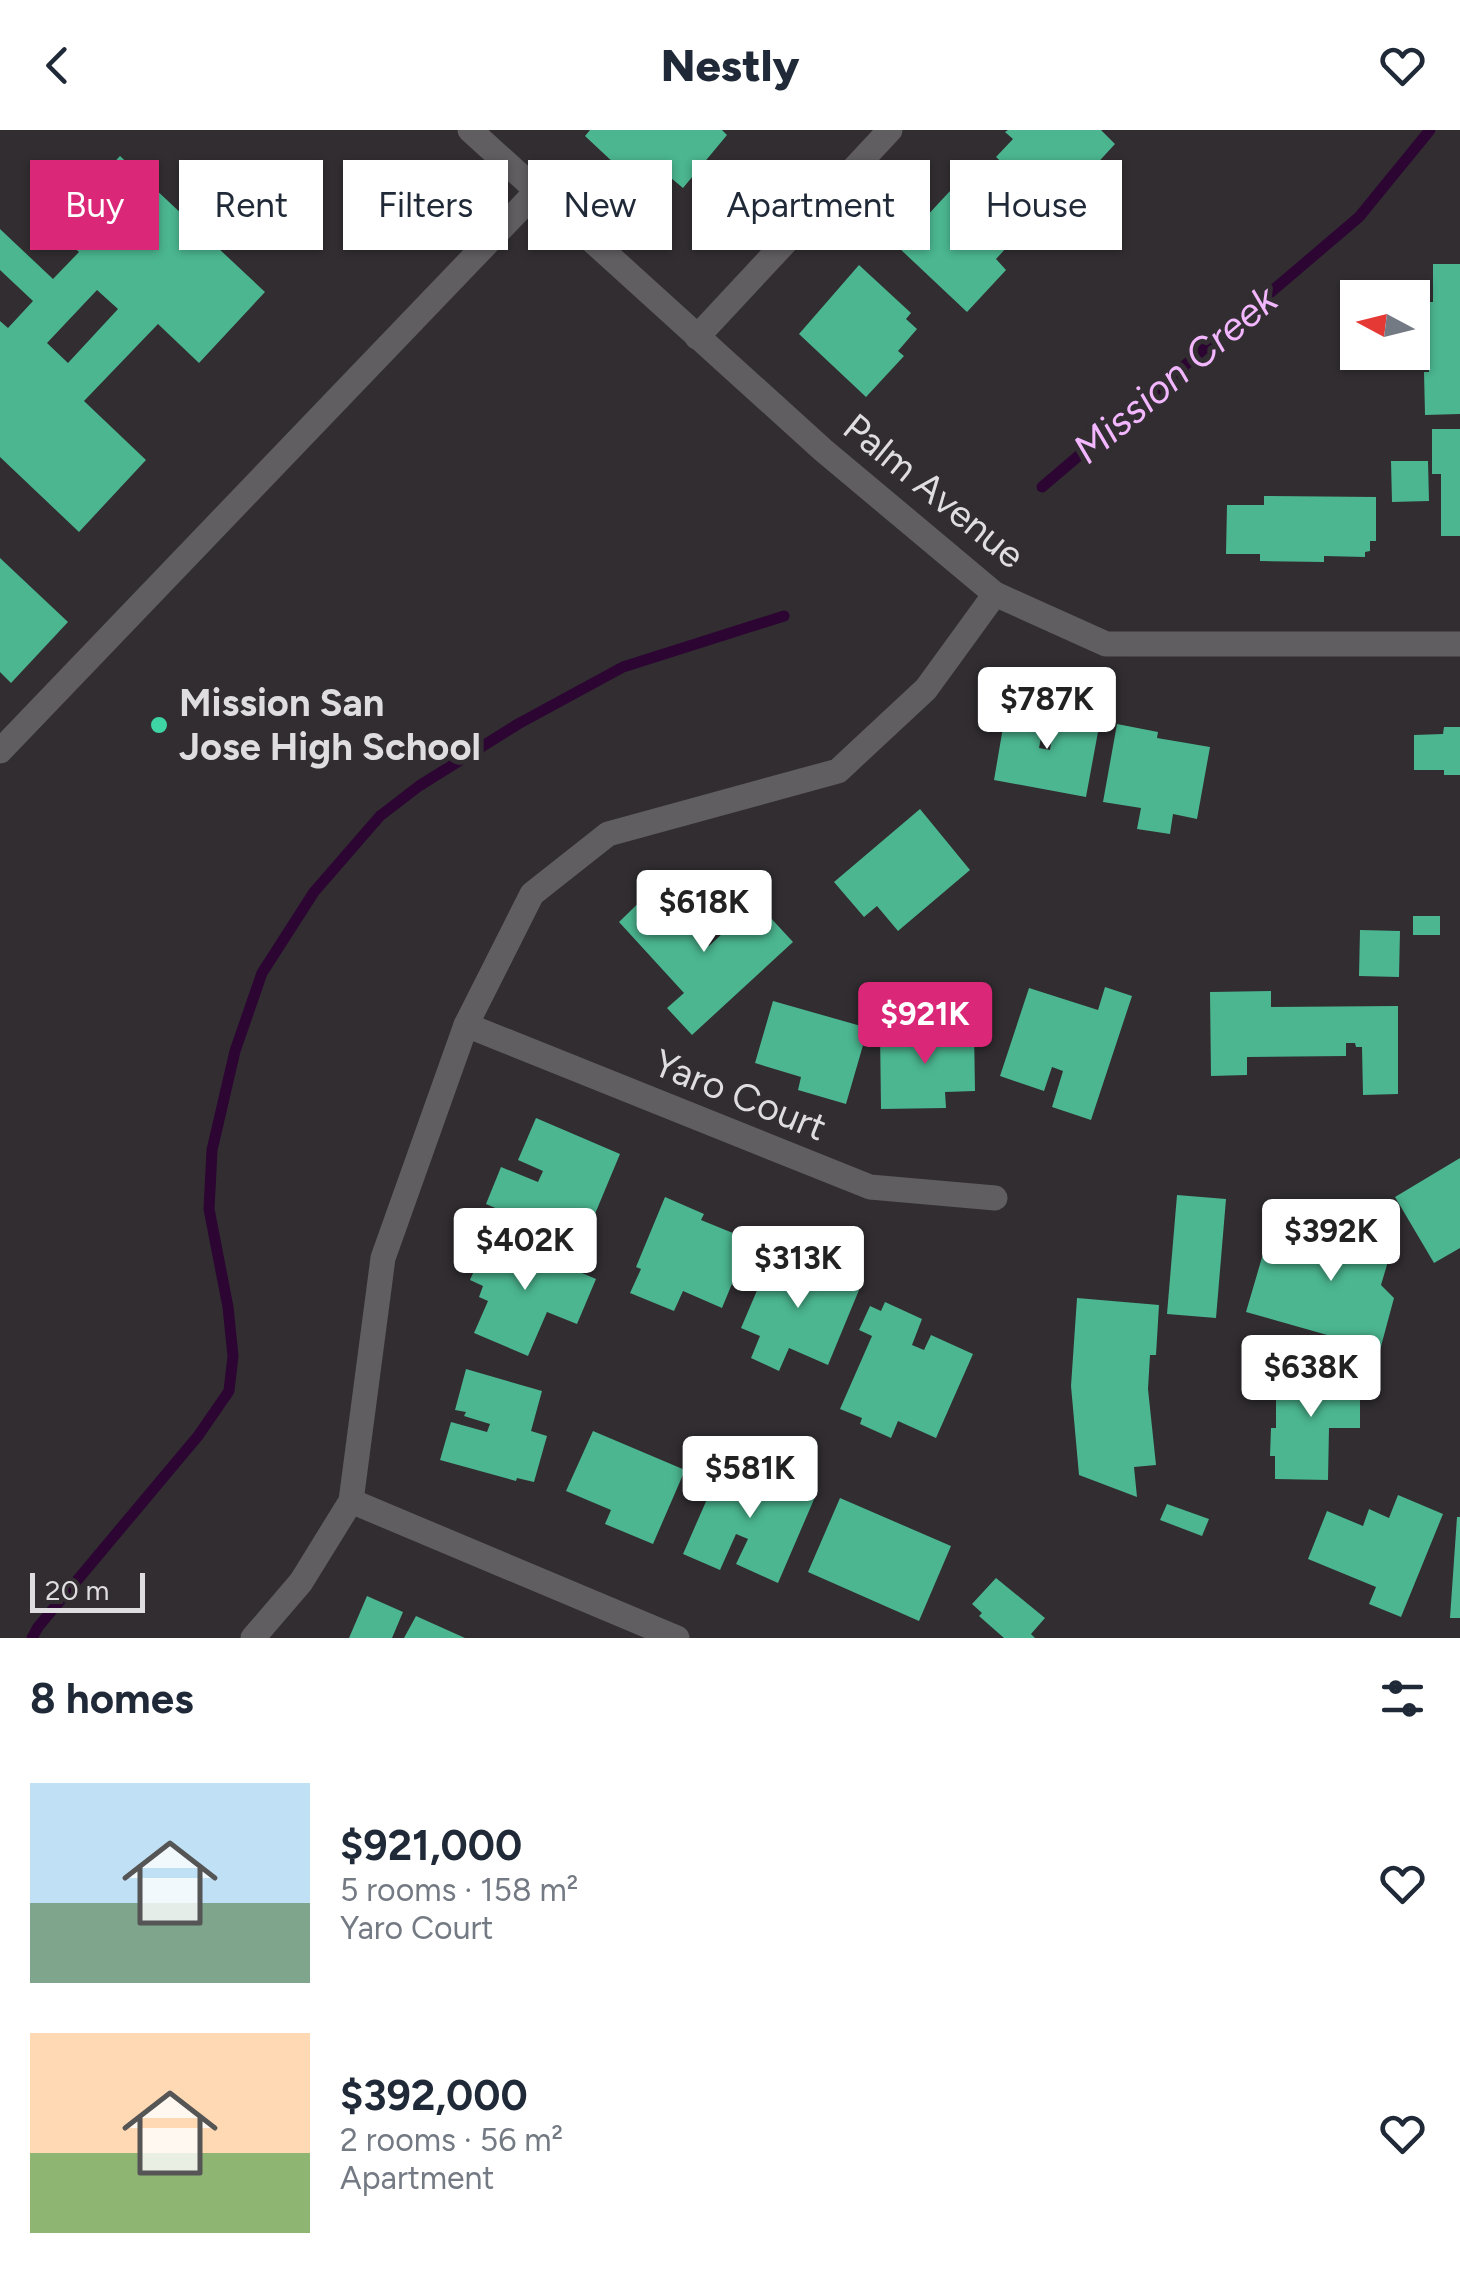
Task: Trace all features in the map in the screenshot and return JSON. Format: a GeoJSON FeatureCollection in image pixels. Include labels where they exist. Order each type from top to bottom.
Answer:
{"type":"FeatureCollection","features":[{"type":"Feature","properties":{"kind":"street","name":"Palm Avenue"},"geometry":{"type":"LineString","coordinates":[[470,130],[528,181]]}},
{"type":"Feature","properties":{"kind":"street"},"geometry":{"type":"LineString","coordinates":[[697,336],[890,130]]}},
{"type":"Feature","properties":{"kind":"street"},"geometry":{"type":"LineString","coordinates":[[0,751],[528,200]]}},
{"type":"Feature","properties":{"kind":"street","name":"Palm Avenue"},"geometry":{"type":"LineString","coordinates":[[603,250],[823,450],[995,594],[1106,644],[1460,644]]}},
{"type":"Feature","properties":{"kind":"street"},"geometry":{"type":"LineString","coordinates":[[252,1638],[301,1582],[351,1500],[383,1258],[466,1026],[532,894],[608,834],[838,772],[926,689],[995,594]]}},
{"type":"Feature","properties":{"kind":"street","name":"Yaro Court"},"geometry":{"type":"LineString","coordinates":[[466,1026],[870,1187],[995,1198]]}},
{"type":"Feature","properties":{"kind":"street"},"geometry":{"type":"LineString","coordinates":[[351,1500],[677,1638]]}},
{"type":"Feature","properties":{"kind":"building"},"geometry":{"type":"Polygon","coordinates":[[[590,130],[722,130],[727,135],[706,160],[692,160],[692,177],[683,188],[672,179],[672,160],[611,160],[585,136],[590,130]]]}},
{"type":"Feature","properties":{"kind":"building"},"geometry":{"type":"Polygon","coordinates":[[[1101,130],[1115,144],[1100,160],[999,160],[996,157],[1013,139],[1005,132],[1101,130]]]}},
{"type":"Feature","properties":{"kind":"building"},"geometry":{"type":"Polygon","coordinates":[[[950,191],[950,250],[1004,250],[996,259],[1006,270],[967,312],[901,250],[930,250],[930,213],[950,191]]]}},
{"type":"Feature","properties":{"kind":"building"},"geometry":{"type":"Polygon","coordinates":[[[159,193],[179,211],[179,250],[220,250],[265,292],[199,363],[158,324],[84,401],[146,460],[79,532],[0,457],[0,321],[8,328],[33,301],[0,270],[0,229],[53,279],[79,252],[159,250],[159,193]],[[97,290],[47,343],[68,363],[118,309],[97,290]]]}},
{"type":"Feature","properties":{"kind":"building"},"geometry":{"type":"Polygon","coordinates":[[[1433,264],[1460,264],[1460,414],[1425,415],[1424,372],[1430,370],[1433,264]]]}},
{"type":"Feature","properties":{"kind":"building"},"geometry":{"type":"Polygon","coordinates":[[[859,265],[911,313],[906,319],[917,329],[898,351],[904,356],[866,397],[799,334],[859,265]]]}},
{"type":"Feature","properties":{"kind":"building"},"geometry":{"type":"Polygon","coordinates":[[[1432,429],[1460,429],[1460,536],[1441,536],[1441,474],[1432,474],[1432,429]]]}},
{"type":"Feature","properties":{"kind":"building"},"geometry":{"type":"Polygon","coordinates":[[[1391,461],[1428,461],[1429,501],[1392,502],[1391,461]]]}},
{"type":"Feature","properties":{"kind":"building"},"geometry":{"type":"Polygon","coordinates":[[[1264,496],[1376,497],[1376,541],[1370,541],[1365,557],[1324,556],[1324,562],[1260,561],[1260,554],[1226,554],[1227,505],[1264,505],[1264,496]]]}},
{"type":"Feature","properties":{"kind":"building"},"geometry":{"type":"Polygon","coordinates":[[[0,558],[68,622],[11,683],[0,672],[0,558]]]}},
{"type":"Feature","properties":{"kind":"building"},"geometry":{"type":"Polygon","coordinates":[[[1007,704],[1046,711],[1039,748],[1050,750],[1056,713],[1100,721],[1086,797],[994,780],[1007,704]]]}},
{"type":"Feature","properties":{"kind":"building"},"geometry":{"type":"Polygon","coordinates":[[[1117,724],[1158,732],[1157,738],[1210,747],[1197,819],[1173,814],[1170,834],[1137,829],[1141,808],[1103,802],[1117,724]]]}},
{"type":"Feature","properties":{"kind":"building"},"geometry":{"type":"Polygon","coordinates":[[[1444,727],[1460,727],[1460,775],[1444,775],[1444,770],[1414,770],[1414,735],[1443,734],[1444,727]]]}},
{"type":"Feature","properties":{"kind":"building"},"geometry":{"type":"Polygon","coordinates":[[[920,809],[970,870],[898,931],[877,906],[864,917],[834,882],[920,809]]]}},
{"type":"Feature","properties":{"kind":"building"},"geometry":{"type":"Polygon","coordinates":[[[655,887],[709,946],[756,902],[793,942],[692,1035],[667,1008],[684,993],[619,922],[655,887]]]}},
{"type":"Feature","properties":{"kind":"building"},"geometry":{"type":"Polygon","coordinates":[[[1413,916],[1440,916],[1440,935],[1413,935],[1413,916]]]}},
{"type":"Feature","properties":{"kind":"building"},"geometry":{"type":"Polygon","coordinates":[[[1360,930],[1400,931],[1399,977],[1359,976],[1360,930]]]}},
{"type":"Feature","properties":{"kind":"building"},"geometry":{"type":"Polygon","coordinates":[[[1105,987],[1132,996],[1091,1120],[1052,1107],[1063,1071],[1052,1067],[1044,1091],[1000,1076],[1029,988],[1098,1010],[1105,987]]]}},
{"type":"Feature","properties":{"kind":"building"},"geometry":{"type":"Polygon","coordinates":[[[1271,991],[1271,1007],[1398,1006],[1398,1094],[1363,1095],[1362,1047],[1355,1043],[1346,1043],[1346,1056],[1247,1057],[1247,1075],[1211,1076],[1210,992],[1271,991]]]}},
{"type":"Feature","properties":{"kind":"building"},"geometry":{"type":"Polygon","coordinates":[[[773,1001],[868,1028],[846,1104],[798,1090],[801,1077],[755,1063],[773,1001]]]}},
{"type":"Feature","properties":{"kind":"building"},"geometry":{"type":"Polygon","coordinates":[[[974,1030],[975,1091],[945,1092],[946,1108],[881,1109],[880,1031],[974,1030]]]}},
{"type":"Feature","properties":{"kind":"building"},"geometry":{"type":"Polygon","coordinates":[[[536,1118],[620,1154],[582,1245],[486,1204],[501,1167],[538,1182],[543,1171],[518,1160],[536,1118]]]}},
{"type":"Feature","properties":{"kind":"building"},"geometry":{"type":"Polygon","coordinates":[[[1460,1158],[1460,1248],[1434,1263],[1395,1197],[1460,1158]]]}},
{"type":"Feature","properties":{"kind":"building"},"geometry":{"type":"Polygon","coordinates":[[[1177,1195],[1226,1199],[1216,1318],[1167,1314],[1177,1195]]]}},
{"type":"Feature","properties":{"kind":"building"},"geometry":{"type":"Polygon","coordinates":[[[665,1197],[704,1214],[701,1220],[750,1240],[722,1308],[683,1291],[674,1311],[630,1293],[641,1269],[636,1267],[665,1197]]]}},
{"type":"Feature","properties":{"kind":"building"},"geometry":{"type":"Polygon","coordinates":[[[1366,1206],[1392,1248],[1381,1285],[1394,1298],[1380,1350],[1246,1312],[1263,1254],[1295,1263],[1291,1252],[1323,1236],[1321,1232],[1366,1206]]]}},
{"type":"Feature","properties":{"kind":"building"},"geometry":{"type":"Polygon","coordinates":[[[490,1234],[596,1279],[577,1324],[547,1312],[528,1356],[474,1333],[488,1301],[479,1297],[483,1286],[470,1280],[490,1234]]]}},
{"type":"Feature","properties":{"kind":"building"},"geometry":{"type":"Polygon","coordinates":[[[775,1248],[827,1270],[824,1275],[859,1290],[828,1365],[789,1348],[779,1371],[751,1358],[760,1336],[741,1328],[775,1248]]]}},
{"type":"Feature","properties":{"kind":"building"},"geometry":{"type":"Polygon","coordinates":[[[1077,1298],[1159,1305],[1156,1355],[1150,1355],[1148,1389],[1156,1465],[1134,1467],[1137,1497],[1079,1475],[1071,1386],[1077,1298]]]}},
{"type":"Feature","properties":{"kind":"building"},"geometry":{"type":"Polygon","coordinates":[[[885,1302],[922,1319],[912,1345],[924,1350],[931,1335],[973,1354],[936,1438],[898,1421],[891,1438],[860,1424],[862,1418],[840,1409],[872,1336],[859,1330],[870,1306],[881,1311],[885,1302]]]}},
{"type":"Feature","properties":{"kind":"building"},"geometry":{"type":"Polygon","coordinates":[[[466,1369],[542,1391],[531,1431],[547,1436],[534,1482],[517,1478],[516,1481],[440,1460],[451,1422],[487,1432],[490,1424],[455,1410],[466,1369]]]}},
{"type":"Feature","properties":{"kind":"building"},"geometry":{"type":"Polygon","coordinates":[[[1276,1371],[1360,1372],[1360,1428],[1329,1428],[1328,1480],[1275,1479],[1275,1456],[1270,1456],[1271,1428],[1276,1428],[1276,1371]]]}},
{"type":"Feature","properties":{"kind":"building"},"geometry":{"type":"Polygon","coordinates":[[[593,1431],[685,1470],[653,1544],[605,1524],[611,1510],[566,1491],[593,1431]]]}},
{"type":"Feature","properties":{"kind":"building"},"geometry":{"type":"Polygon","coordinates":[[[725,1458],[815,1497],[778,1583],[736,1564],[748,1539],[736,1534],[720,1570],[683,1554],[725,1458]]]}},
{"type":"Feature","properties":{"kind":"building"},"geometry":{"type":"Polygon","coordinates":[[[1398,1495],[1443,1514],[1401,1617],[1369,1604],[1376,1587],[1308,1559],[1327,1511],[1363,1526],[1369,1509],[1389,1518],[1398,1495]]]}},
{"type":"Feature","properties":{"kind":"building"},"geometry":{"type":"Polygon","coordinates":[[[840,1498],[951,1546],[919,1621],[808,1572],[840,1498]]]}},
{"type":"Feature","properties":{"kind":"building"},"geometry":{"type":"Polygon","coordinates":[[[1167,1504],[1209,1519],[1202,1536],[1160,1520],[1167,1504]]]}},
{"type":"Feature","properties":{"kind":"building"},"geometry":{"type":"Polygon","coordinates":[[[1457,1517],[1460,1618],[1450,1618],[1457,1517]]]}},
{"type":"Feature","properties":{"kind":"building"},"geometry":{"type":"Polygon","coordinates":[[[996,1578],[1045,1618],[1031,1634],[1035,1638],[1004,1638],[979,1616],[982,1613],[972,1604],[996,1578]]]}},
{"type":"Feature","properties":{"kind":"building"},"geometry":{"type":"Polygon","coordinates":[[[367,1596],[403,1612],[392,1638],[349,1638],[367,1596]]]}},
{"type":"Feature","properties":{"kind":"building"},"geometry":{"type":"Polygon","coordinates":[[[416,1616],[465,1638],[404,1638],[416,1616]]]}},
{"type":"Feature","properties":{"kind":"waterway","name":"Mission Creek"},"geometry":{"type":"LineString","coordinates":[[1042,487],[1359,217],[1430,130]]}},
{"type":"Feature","properties":{"kind":"waterway","name":"Mission Creek"},"geometry":{"type":"LineString","coordinates":[[32,1638],[198,1436],[229,1391],[233,1356],[228,1307],[209,1209],[212,1150],[235,1051],[262,973],[314,892],[380,816],[419,786],[518,724],[623,667],[784,616]]}},
{"type":"Feature","properties":{"kind":"place","name":"Mission San Jose High School"},"geometry":{"type":"Point","coordinates":[159,725]}}]}
